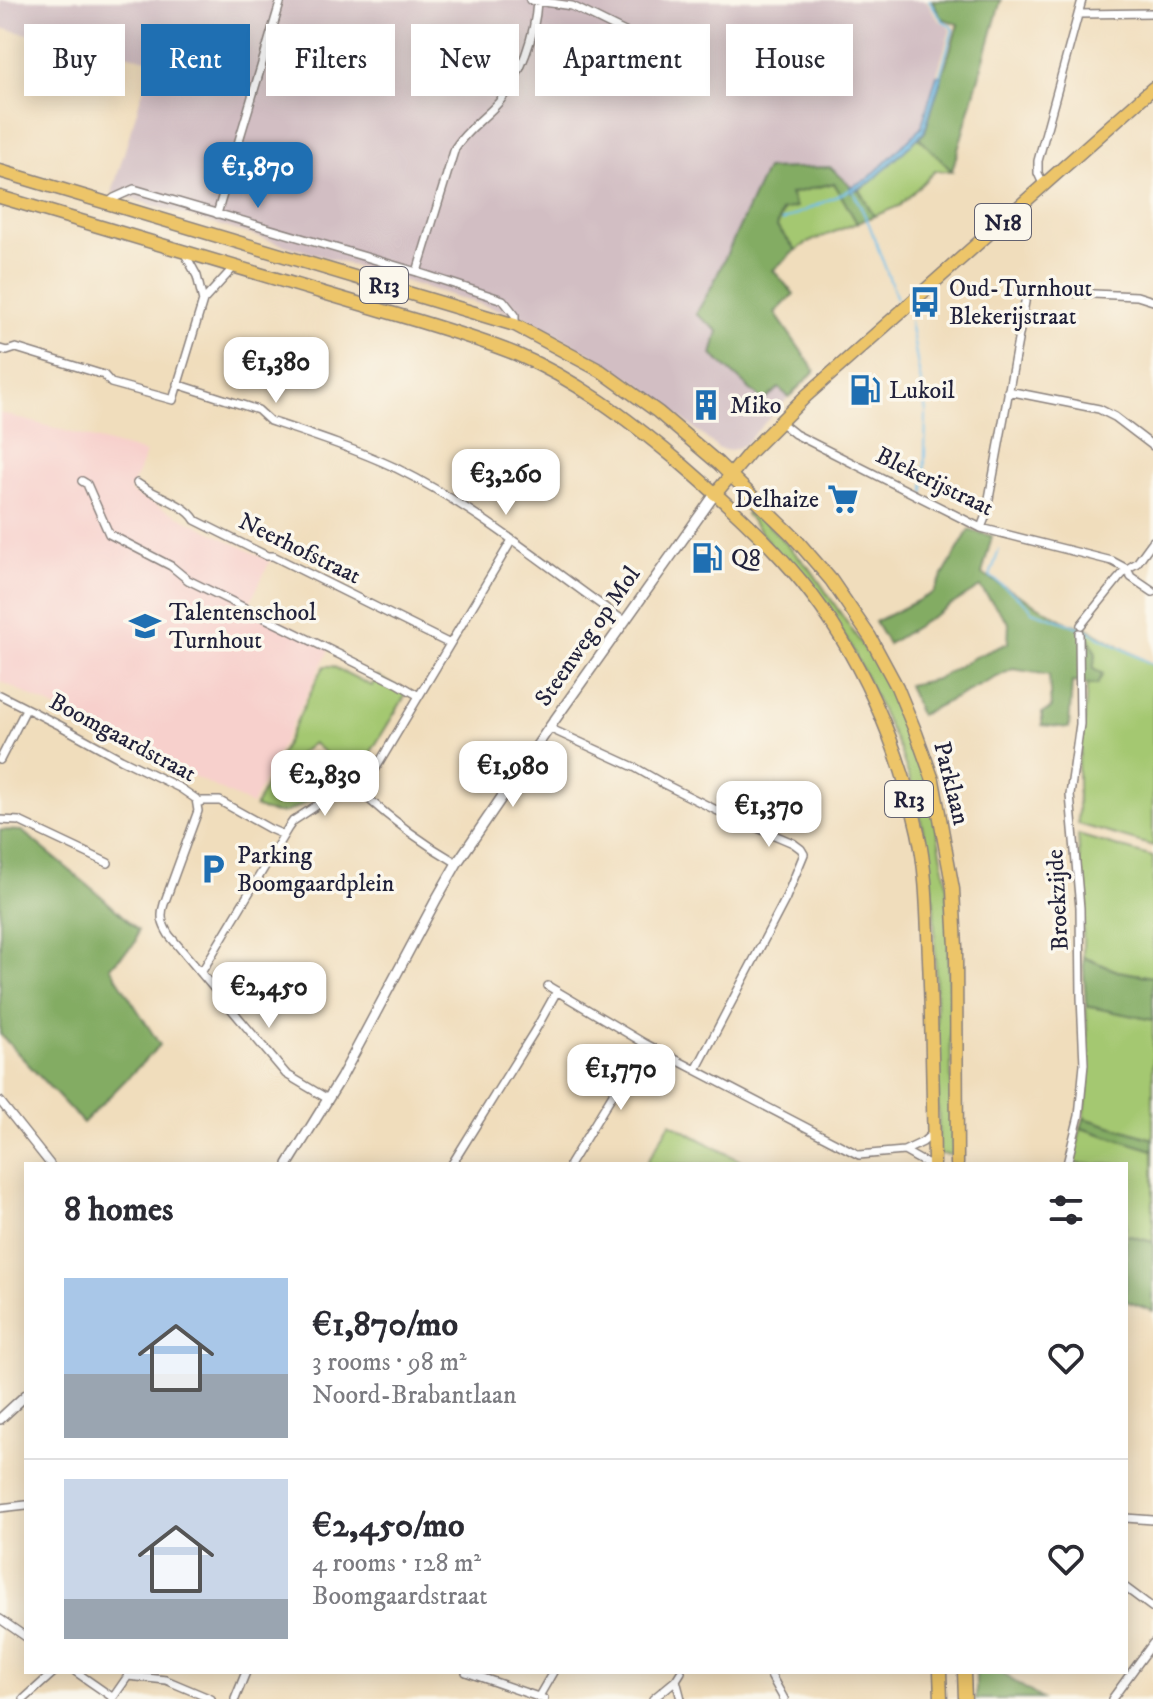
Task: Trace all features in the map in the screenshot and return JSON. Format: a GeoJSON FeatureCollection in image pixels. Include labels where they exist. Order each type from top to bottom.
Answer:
{"type":"FeatureCollection","features":[{"type":"Feature","properties":{"kind":"main road","name":"N18"},"geometry":{"type":"LineString","coordinates":[[1044,186],[1153,88]]}},
{"type":"Feature","properties":{"kind":"main road","name":"R13"},"geometry":{"type":"LineString","coordinates":[[0,171],[515,325],[601,371],[658,412],[731,475]]}},
{"type":"Feature","properties":{"kind":"main road","name":"Steenweg op Mol"},"geometry":{"type":"LineString","coordinates":[[715,494],[780,422],[1044,186]]}},
{"type":"Feature","properties":{"kind":"main road","name":"R13"},"geometry":{"type":"LineString","coordinates":[[0,197],[469,337],[518,355],[618,413],[715,494]]}},
{"type":"Feature","properties":{"kind":"main road"},"geometry":{"type":"LineString","coordinates":[[100,226],[108,203]]}},
{"type":"Feature","properties":{"kind":"main road","name":"Parklaan"},"geometry":{"type":"LineString","coordinates":[[731,475],[793,536],[845,599],[897,687],[933,780],[953,889],[957,1162]]}},
{"type":"Feature","properties":{"kind":"main road","name":"Parklaan"},"geometry":{"type":"LineString","coordinates":[[715,494],[767,542],[803,583],[839,634],[892,742],[918,835],[926,889],[934,1162]]}},
{"type":"Feature","properties":{"kind":"main road"},"geometry":{"type":"LineString","coordinates":[[940,1674],[941,1699]]}},
{"type":"Feature","properties":{"kind":"main road"},"geometry":{"type":"LineString","coordinates":[[964,1674],[965,1699]]}},
{"type":"Feature","properties":{"kind":"street"},"geometry":{"type":"LineString","coordinates":[[217,214],[281,0]]}},
{"type":"Feature","properties":{"kind":"street"},"geometry":{"type":"LineString","coordinates":[[1044,186],[1038,173],[1038,161],[1082,0]]}},
{"type":"Feature","properties":{"kind":"street"},"geometry":{"type":"LineString","coordinates":[[417,272],[455,148],[462,136],[498,103],[513,84],[534,30],[533,1],[572,6],[608,24]]}},
{"type":"Feature","properties":{"kind":"street"},"geometry":{"type":"LineString","coordinates":[[1079,14],[1153,13]]}},
{"type":"Feature","properties":{"kind":"street"},"geometry":{"type":"LineString","coordinates":[[108,203],[134,189],[417,272],[503,300],[515,315],[515,325]]}},
{"type":"Feature","properties":{"kind":"street"},"geometry":{"type":"LineString","coordinates":[[183,251],[197,276],[203,301]]}},
{"type":"Feature","properties":{"kind":"street"},"geometry":{"type":"LineString","coordinates":[[0,349],[7,351],[16,348],[104,375],[111,383],[173,400],[203,301],[235,266]]}},
{"type":"Feature","properties":{"kind":"street"},"geometry":{"type":"LineString","coordinates":[[981,528],[986,515],[1027,291],[1137,292],[1153,301]]}},
{"type":"Feature","properties":{"kind":"street"},"geometry":{"type":"LineString","coordinates":[[177,384],[258,410],[270,421],[364,454],[417,480],[512,540],[624,621]]}},
{"type":"Feature","properties":{"kind":"street"},"geometry":{"type":"LineString","coordinates":[[1008,391],[1099,409],[1115,417],[1153,446]]}},
{"type":"Feature","properties":{"kind":"street","name":"Blekerijstraat"},"geometry":{"type":"LineString","coordinates":[[780,422],[795,434],[981,528],[1112,561],[1127,569]]}},
{"type":"Feature","properties":{"kind":"street"},"geometry":{"type":"LineString","coordinates":[[82,481],[87,484],[109,534],[171,566],[188,580],[419,696]]}},
{"type":"Feature","properties":{"kind":"street","name":"Neerhofstraat"},"geometry":{"type":"LineString","coordinates":[[137,483],[191,512],[195,520],[450,644]]}},
{"type":"Feature","properties":{"kind":"street","name":"Steenweg op Mol"},"geometry":{"type":"LineString","coordinates":[[289,1162],[328,1099],[457,863],[715,494]]}},
{"type":"Feature","properties":{"kind":"street"},"geometry":{"type":"LineString","coordinates":[[457,863],[392,817],[364,795],[363,790],[512,540]]}},
{"type":"Feature","properties":{"kind":"street"},"geometry":{"type":"LineString","coordinates":[[1153,541],[1137,563],[1127,569],[1131,577],[1153,592]]}},
{"type":"Feature","properties":{"kind":"street","name":"Broekzijde"},"geometry":{"type":"LineString","coordinates":[[1068,1162],[1079,1116],[1084,1064],[1080,908],[1070,795],[1081,714],[1080,629],[1127,569]]}},
{"type":"Feature","properties":{"kind":"street","name":"Boomgaardstraat"},"geometry":{"type":"LineString","coordinates":[[0,695],[189,793],[198,803],[198,811],[161,912],[162,923],[286,1074],[328,1099]]}},
{"type":"Feature","properties":{"kind":"street"},"geometry":{"type":"LineString","coordinates":[[0,760],[26,709]]}},
{"type":"Feature","properties":{"kind":"street"},"geometry":{"type":"LineString","coordinates":[[549,728],[634,767],[703,805],[793,843],[804,854],[785,900],[696,1070]]}},
{"type":"Feature","properties":{"kind":"street"},"geometry":{"type":"LineString","coordinates":[[201,973],[293,821],[348,785],[363,790]]}},
{"type":"Feature","properties":{"kind":"street","name":"Boomgaardstraat"},"geometry":{"type":"LineString","coordinates":[[198,803],[220,801],[284,835]]}},
{"type":"Feature","properties":{"kind":"street"},"geometry":{"type":"LineString","coordinates":[[0,820],[19,821],[108,863]]}},
{"type":"Feature","properties":{"kind":"street"},"geometry":{"type":"LineString","coordinates":[[548,986],[644,1043],[859,1155],[904,1151],[923,1142],[933,1132]]}},
{"type":"Feature","properties":{"kind":"street"},"geometry":{"type":"LineString","coordinates":[[453,1162],[557,991]]}},
{"type":"Feature","properties":{"kind":"street"},"geometry":{"type":"LineString","coordinates":[[571,1162],[644,1043]]}},
{"type":"Feature","properties":{"kind":"street"},"geometry":{"type":"LineString","coordinates":[[0,1101],[48,1162]]}},
{"type":"Feature","properties":{"kind":"street"},"geometry":{"type":"LineString","coordinates":[[904,1151],[923,1162]]}},
{"type":"Feature","properties":{"kind":"street"},"geometry":{"type":"LineString","coordinates":[[855,1162],[859,1155]]}},
{"type":"Feature","properties":{"kind":"street"},"geometry":{"type":"LineString","coordinates":[[0,1419],[24,1397]]}},
{"type":"Feature","properties":{"kind":"street"},"geometry":{"type":"LineString","coordinates":[[0,1508],[24,1505]]}},
{"type":"Feature","properties":{"kind":"street"},"geometry":{"type":"LineString","coordinates":[[1128,1518],[1153,1520]]}},
{"type":"Feature","properties":{"kind":"street"},"geometry":{"type":"LineString","coordinates":[[1128,1589],[1153,1608]]}},
{"type":"Feature","properties":{"kind":"street"},"geometry":{"type":"LineString","coordinates":[[0,1619],[24,1636]]}},
{"type":"Feature","properties":{"kind":"street"},"geometry":{"type":"LineString","coordinates":[[1112,1699],[1153,1643]]}},
{"type":"Feature","properties":{"kind":"street"},"geometry":{"type":"LineString","coordinates":[[24,1699],[52,1674]]}},
{"type":"Feature","properties":{"kind":"street"},"geometry":{"type":"LineString","coordinates":[[79,1674],[112,1698],[128,1676],[168,1676],[211,1699]]}},
{"type":"Feature","properties":{"kind":"street"},"geometry":{"type":"LineString","coordinates":[[235,1699],[245,1674]]}},
{"type":"Feature","properties":{"kind":"street"},"geometry":{"type":"LineString","coordinates":[[472,1674],[540,1698],[552,1674]]}},
{"type":"Feature","properties":{"kind":"street"},"geometry":{"type":"LineString","coordinates":[[770,1674],[784,1699]]}},
{"type":"Feature","properties":{"kind":"street"},"geometry":{"type":"LineString","coordinates":[[653,1699],[678,1676]]}},
{"type":"Feature","properties":{"kind":"street"},"geometry":{"type":"LineString","coordinates":[[678,1676],[681,1699]]}},
{"type":"Feature","properties":{"kind":"shaded area"},"geometry":{"type":"Polygon","coordinates":[[[0,0],[926,0],[939,21],[950,30],[921,128],[868,179],[852,187],[766,169],[696,314],[718,331],[712,355],[762,400],[779,387],[789,397],[744,445],[730,451],[719,449],[639,383],[526,318],[112,193],[141,96],[250,96],[250,24],[141,24],[141,58],[125,54],[125,24],[24,24],[24,33],[0,28],[0,0]]]}},
{"type":"Feature","properties":{"kind":"shaded area","name":"Talentenschool Turnhout"},"geometry":{"type":"Polygon","coordinates":[[[0,413],[146,453],[130,492],[270,561],[249,605],[331,646],[252,805],[0,681],[0,413]]]}},
{"type":"Feature","properties":{"kind":"green space"},"geometry":{"type":"Polygon","coordinates":[[[932,0],[1001,0],[952,171],[919,138],[925,132],[958,24],[941,18],[932,0]]]}},
{"type":"Feature","properties":{"kind":"green space"},"geometry":{"type":"Polygon","coordinates":[[[919,137],[952,171],[935,171],[899,206],[874,216],[859,190],[919,137]]]}},
{"type":"Feature","properties":{"kind":"green space"},"geometry":{"type":"Polygon","coordinates":[[[830,167],[859,190],[874,216],[857,223],[834,183],[790,194],[796,207],[782,210],[777,227],[796,250],[773,270],[794,294],[775,313],[815,371],[789,397],[779,388],[763,401],[712,355],[718,331],[696,314],[766,169],[830,167]]]}},
{"type":"Feature","properties":{"kind":"green space"},"geometry":{"type":"Polygon","coordinates":[[[834,183],[857,223],[796,250],[777,227],[790,194],[834,183]]]}},
{"type":"Feature","properties":{"kind":"green space"},"geometry":{"type":"Polygon","coordinates":[[[752,508],[812,571],[864,648],[871,652],[920,761],[933,808],[947,885],[953,1155],[939,1154],[934,907],[927,849],[916,797],[899,748],[850,644],[746,514],[752,508]]]}},
{"type":"Feature","properties":{"kind":"green space"},"geometry":{"type":"Polygon","coordinates":[[[969,530],[992,536],[982,574],[1070,624],[1084,626],[1096,654],[1093,669],[1103,674],[1097,685],[1072,682],[1069,728],[1042,725],[1042,713],[1051,709],[1049,675],[1013,669],[920,715],[908,685],[936,679],[1008,643],[1009,623],[980,587],[888,644],[875,622],[933,593],[969,530]]]}},
{"type":"Feature","properties":{"kind":"green space"},"geometry":{"type":"Polygon","coordinates":[[[1084,626],[1153,665],[1153,846],[1078,824],[1078,764],[1087,684],[1097,685],[1093,669],[1096,654],[1084,626]]]}},
{"type":"Feature","properties":{"kind":"green space"},"geometry":{"type":"Polygon","coordinates":[[[325,666],[332,666],[372,686],[377,676],[407,693],[355,778],[313,743],[285,765],[313,790],[315,796],[287,812],[264,811],[255,807],[318,677],[325,666]]]}},
{"type":"Feature","properties":{"kind":"green space"},"geometry":{"type":"Polygon","coordinates":[[[0,830],[22,831],[138,930],[135,943],[110,967],[160,1045],[83,1123],[0,1034],[0,830]]]}},
{"type":"Feature","properties":{"kind":"green space"},"geometry":{"type":"Polygon","coordinates":[[[1078,835],[1153,857],[1153,977],[1118,971],[1083,957],[1078,835]]]}},
{"type":"Feature","properties":{"kind":"green space"},"geometry":{"type":"Polygon","coordinates":[[[1083,957],[1117,971],[1153,977],[1153,1020],[1086,1006],[1083,957]]]}},
{"type":"Feature","properties":{"kind":"green space"},"geometry":{"type":"Polygon","coordinates":[[[1086,1006],[1153,1020],[1153,1139],[1084,1118],[1088,1084],[1086,1006]]]}},
{"type":"Feature","properties":{"kind":"green space"},"geometry":{"type":"Polygon","coordinates":[[[1084,1118],[1153,1139],[1153,1150],[1081,1128],[1084,1118]]]}},
{"type":"Feature","properties":{"kind":"green space"},"geometry":{"type":"Polygon","coordinates":[[[670,1123],[742,1162],[647,1162],[670,1123]]]}},
{"type":"Feature","properties":{"kind":"green space"},"geometry":{"type":"Polygon","coordinates":[[[1081,1128],[1153,1150],[1153,1242],[1128,1236],[1128,1162],[1072,1162],[1081,1128]]]}},
{"type":"Feature","properties":{"kind":"green space"},"geometry":{"type":"Polygon","coordinates":[[[1128,1236],[1153,1242],[1153,1311],[1128,1302],[1128,1236]]]}},
{"type":"Feature","properties":{"kind":"green space"},"geometry":{"type":"Polygon","coordinates":[[[976,1674],[1002,1674],[1042,1699],[976,1699],[976,1674]]]}},
{"type":"Feature","properties":{"kind":"water"},"geometry":{"type":"Polygon","coordinates":[[[937,75],[942,76],[924,132],[871,182],[851,192],[850,187],[868,179],[921,128],[937,75]]]}},
{"type":"Feature","properties":{"kind":"waterway"},"geometry":{"type":"LineString","coordinates":[[929,0],[953,30],[940,75]]}},
{"type":"Feature","properties":{"kind":"waterway"},"geometry":{"type":"LineString","coordinates":[[852,189],[869,224],[897,299]]}},
{"type":"Feature","properties":{"kind":"waterway"},"geometry":{"type":"LineString","coordinates":[[782,221],[850,190]]}},
{"type":"Feature","properties":{"kind":"waterway"},"geometry":{"type":"LineString","coordinates":[[910,321],[926,412],[924,494]]}},
{"type":"Feature","properties":{"kind":"waterway"},"geometry":{"type":"LineString","coordinates":[[999,550],[990,576],[1032,611],[1087,630],[1153,665]]}},
{"type":"Feature","properties":{"kind":"place","name":"Oud-Turnhout Blekerijstraat"},"geometry":{"type":"Point","coordinates":[925,302]}},
{"type":"Feature","properties":{"kind":"place","name":"Lukoil"},"geometry":{"type":"Point","coordinates":[865,390]}},
{"type":"Feature","properties":{"kind":"place","name":"Miko"},"geometry":{"type":"Point","coordinates":[706,405]}},
{"type":"Feature","properties":{"kind":"place","name":"Delhaize"},"geometry":{"type":"Point","coordinates":[843,499]}},
{"type":"Feature","properties":{"kind":"place","name":"Q8"},"geometry":{"type":"Point","coordinates":[707,558]}},
{"type":"Feature","properties":{"kind":"place","name":"Talentenschool Turnhout"},"geometry":{"type":"Point","coordinates":[145,626]}},
{"type":"Feature","properties":{"kind":"place","name":"Parking Boomgaardplein"},"geometry":{"type":"Point","coordinates":[213,869]}}]}
